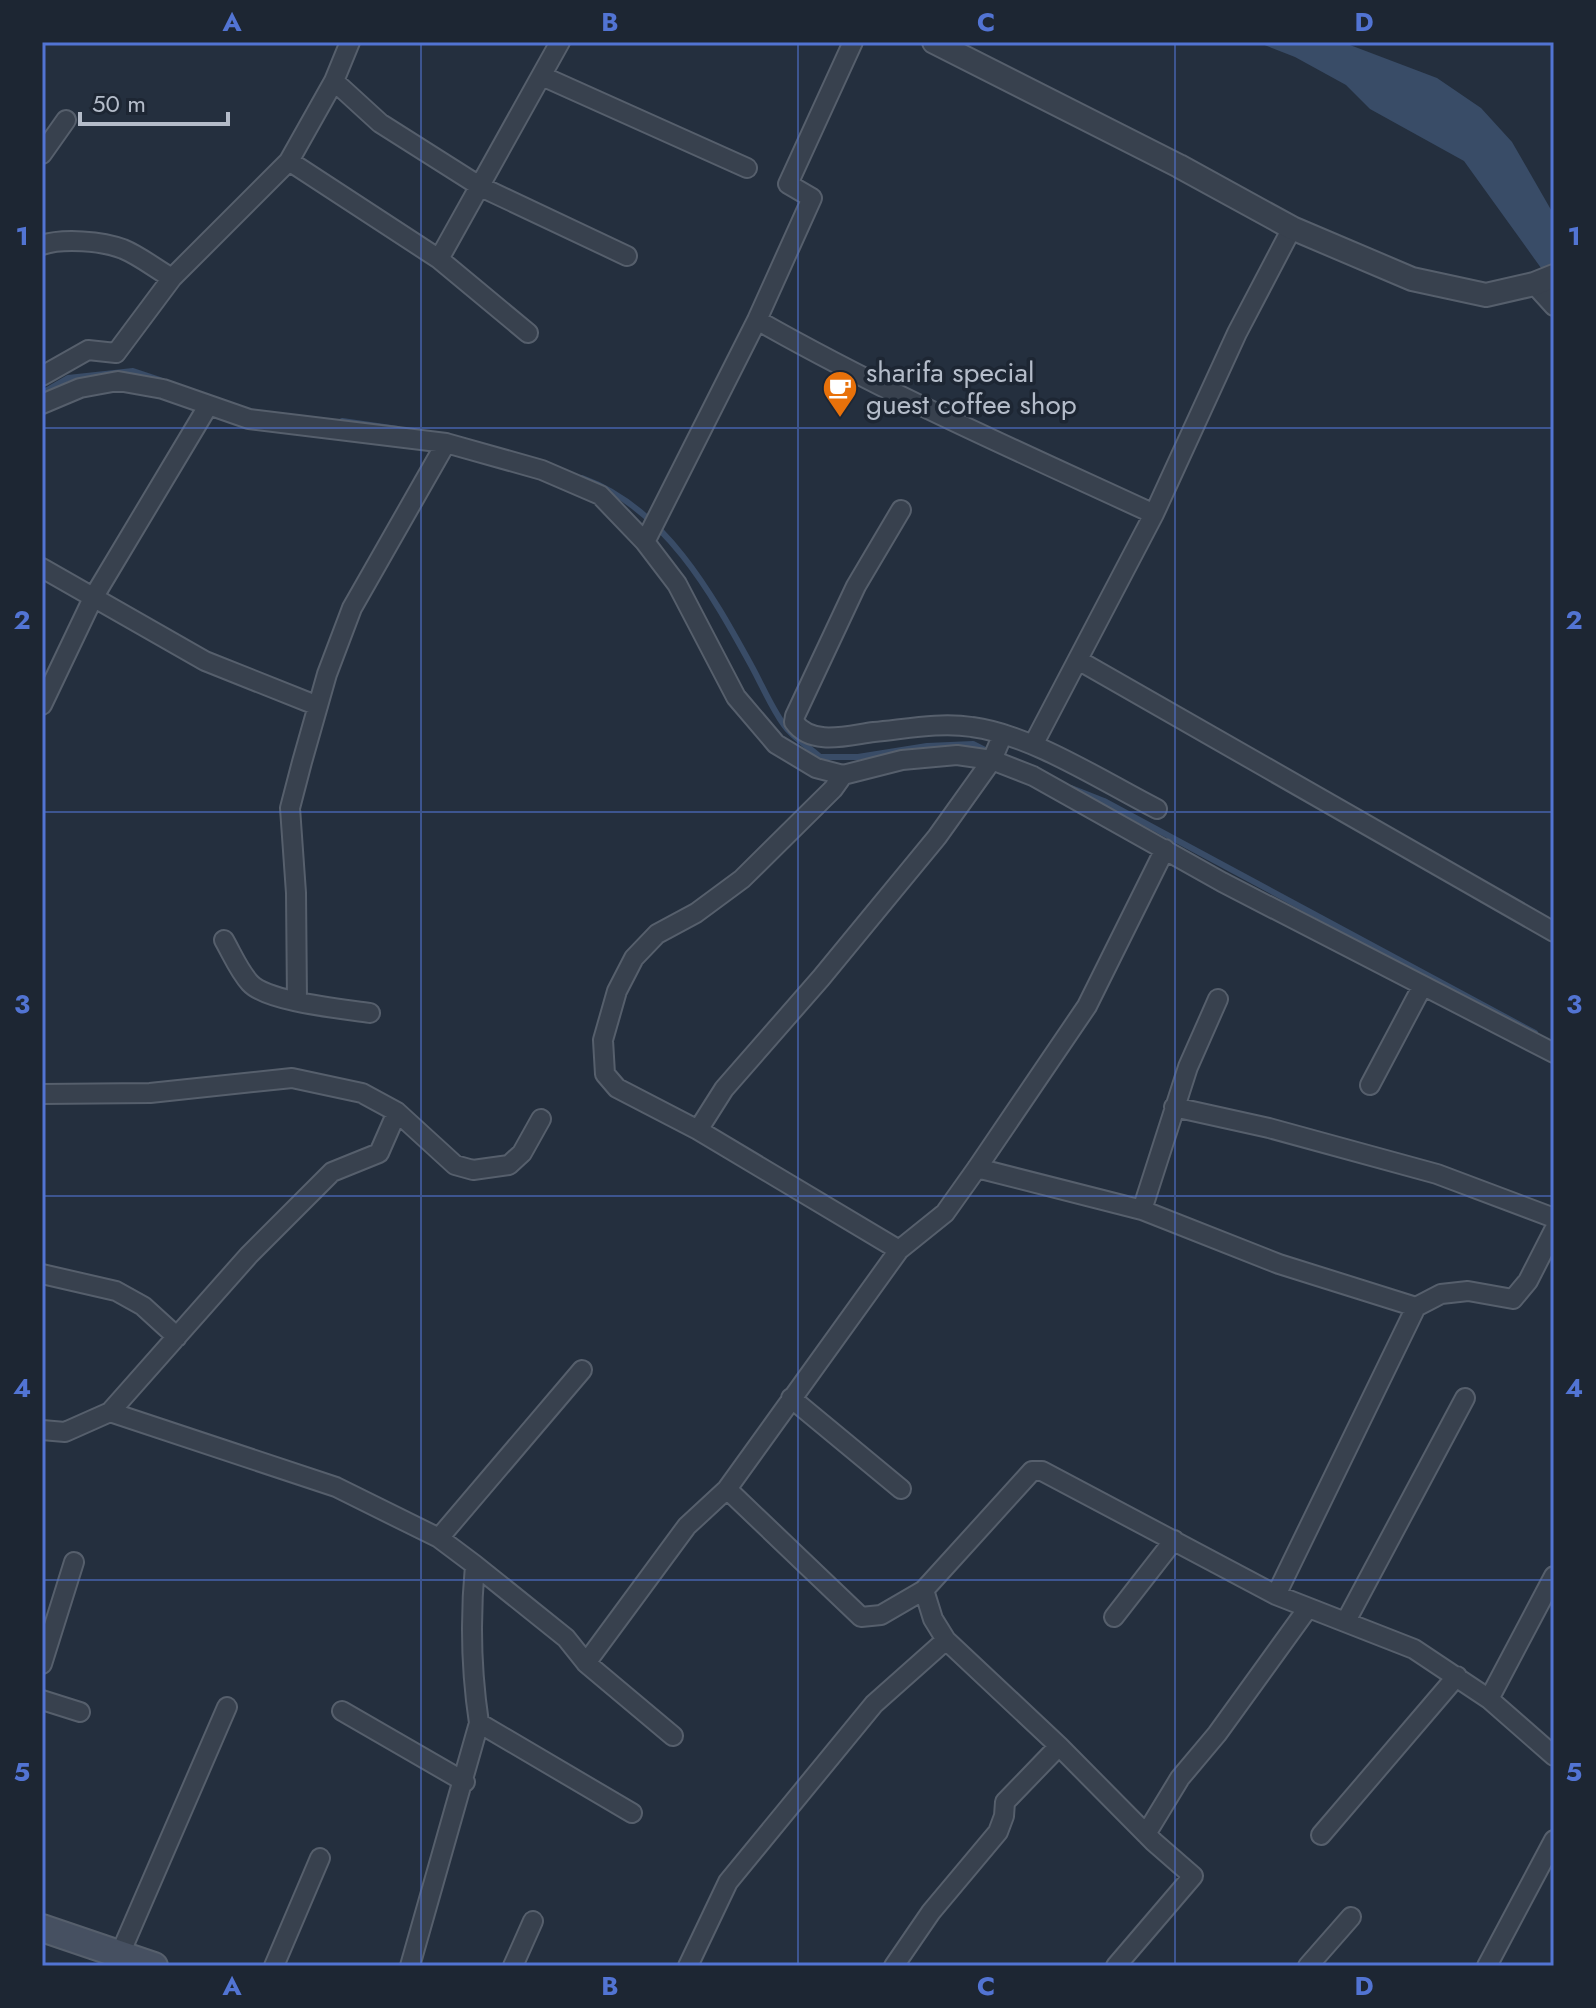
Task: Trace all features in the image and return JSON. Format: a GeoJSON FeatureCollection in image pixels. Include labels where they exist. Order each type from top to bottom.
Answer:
{"type":"FeatureCollection","features":[{"type":"Feature","properties":{"kind":"main road"},"geometry":{"type":"LineString","coordinates":[[42,1928],[154,1966]]}},
{"type":"Feature","properties":{"kind":"street"},"geometry":{"type":"LineString","coordinates":[[42,376],[88,350],[116,353],[172,278],[289,161],[334,81],[350,42]]}},
{"type":"Feature","properties":{"kind":"street"},"geometry":{"type":"LineString","coordinates":[[439,259],[560,42]]}},
{"type":"Feature","properties":{"kind":"street"},"geometry":{"type":"LineString","coordinates":[[645,542],[757,320],[812,198],[788,184],[853,42]]}},
{"type":"Feature","properties":{"kind":"street"},"geometry":{"type":"LineString","coordinates":[[934,42],[1153,152],[1292,228],[1412,279],[1455,290],[1486,295],[1543,281],[1554,306]]}},
{"type":"Feature","properties":{"kind":"street"},"geometry":{"type":"LineString","coordinates":[[542,76],[747,168]]}},
{"type":"Feature","properties":{"kind":"street"},"geometry":{"type":"LineString","coordinates":[[334,81],[380,123],[481,187],[627,256]]}},
{"type":"Feature","properties":{"kind":"street"},"geometry":{"type":"LineString","coordinates":[[42,154],[66,120]]}},
{"type":"Feature","properties":{"kind":"street"},"geometry":{"type":"LineString","coordinates":[[289,161],[439,259],[528,333]]}},
{"type":"Feature","properties":{"kind":"street"},"geometry":{"type":"LineString","coordinates":[[1033,745],[1154,514],[1237,333],[1292,228]]}},
{"type":"Feature","properties":{"kind":"street"},"geometry":{"type":"LineString","coordinates":[[42,245],[54,241],[80,241],[123,249],[172,278]]}},
{"type":"Feature","properties":{"kind":"street"},"geometry":{"type":"LineString","coordinates":[[757,320],[817,354],[922,406],[1154,514]]}},
{"type":"Feature","properties":{"kind":"street"},"geometry":{"type":"LineString","coordinates":[[42,404],[80,388],[118,381],[163,389],[249,419],[446,443],[542,470],[600,495],[645,542],[677,584],[736,697],[776,744],[816,768],[843,775],[902,760],[957,755],[992,760],[1033,776],[1222,882],[1554,1053]]}},
{"type":"Feature","properties":{"kind":"street"},"geometry":{"type":"LineString","coordinates":[[42,705],[93,598],[208,406]]}},
{"type":"Feature","properties":{"kind":"street"},"geometry":{"type":"LineString","coordinates":[[297,1001],[296,893],[290,808],[318,706],[352,608],[446,443]]}},
{"type":"Feature","properties":{"kind":"street"},"geometry":{"type":"LineString","coordinates":[[901,510],[856,586],[794,722],[798,727],[827,739],[940,726],[972,727],[1003,734],[1033,745],[1157,809]]}},
{"type":"Feature","properties":{"kind":"street"},"geometry":{"type":"LineString","coordinates":[[42,568],[205,661],[318,706]]}},
{"type":"Feature","properties":{"kind":"street"},"geometry":{"type":"LineString","coordinates":[[1078,660],[1554,932]]}},
{"type":"Feature","properties":{"kind":"street"},"geometry":{"type":"LineString","coordinates":[[698,1130],[724,1089],[821,978],[937,837],[992,760],[1003,734]]}},
{"type":"Feature","properties":{"kind":"street"},"geometry":{"type":"LineString","coordinates":[[843,775],[833,789],[742,879],[696,913],[657,934],[634,958],[617,991],[603,1040],[605,1074],[617,1088],[698,1130],[899,1250]]}},
{"type":"Feature","properties":{"kind":"street"},"geometry":{"type":"LineString","coordinates":[[586,1663],[687,1526],[727,1489],[899,1250],[945,1213],[1087,1006],[1165,849]]}},
{"type":"Feature","properties":{"kind":"street"},"geometry":{"type":"LineString","coordinates":[[224,940],[251,985],[271,995],[370,1013]]}},
{"type":"Feature","properties":{"kind":"street"},"geometry":{"type":"LineString","coordinates":[[1370,1085],[1422,987]]}},
{"type":"Feature","properties":{"kind":"street"},"geometry":{"type":"LineString","coordinates":[[1142,1210],[1188,1067],[1218,999]]}},
{"type":"Feature","properties":{"kind":"street"},"geometry":{"type":"LineString","coordinates":[[42,1094],[150,1093],[292,1078],[362,1093],[397,1112],[455,1165],[473,1170],[509,1165],[522,1153],[541,1119]]}},
{"type":"Feature","properties":{"kind":"street"},"geometry":{"type":"LineString","coordinates":[[1174,1107],[1269,1128],[1437,1174],[1554,1218]]}},
{"type":"Feature","properties":{"kind":"street"},"geometry":{"type":"LineString","coordinates":[[42,1430],[65,1432],[110,1412],[249,1255],[332,1172],[379,1153],[397,1112]]}},
{"type":"Feature","properties":{"kind":"street"},"geometry":{"type":"LineString","coordinates":[[977,1168],[1142,1210],[1279,1264],[1416,1307]]}},
{"type":"Feature","properties":{"kind":"street"},"geometry":{"type":"LineString","coordinates":[[1276,1595],[1416,1307],[1441,1294],[1468,1291],[1513,1299],[1528,1281],[1554,1230]]}},
{"type":"Feature","properties":{"kind":"street"},"geometry":{"type":"LineString","coordinates":[[42,1274],[116,1291],[143,1306],[177,1337]]}},
{"type":"Feature","properties":{"kind":"street"},"geometry":{"type":"LineString","coordinates":[[439,1538],[582,1370]]}},
{"type":"Feature","properties":{"kind":"street"},"geometry":{"type":"LineString","coordinates":[[791,1398],[901,1489]]}},
{"type":"Feature","properties":{"kind":"street"},"geometry":{"type":"LineString","coordinates":[[1346,1621],[1465,1398]]}},
{"type":"Feature","properties":{"kind":"street"},"geometry":{"type":"LineString","coordinates":[[110,1412],[336,1487],[439,1538],[557,1630],[586,1663],[673,1736]]}},
{"type":"Feature","properties":{"kind":"street"},"geometry":{"type":"LineString","coordinates":[[727,1489],[861,1617],[881,1615],[924,1590],[1037,1469],[1276,1595],[1414,1649],[1489,1699],[1554,1756]]}},
{"type":"Feature","properties":{"kind":"street"},"geometry":{"type":"LineString","coordinates":[[1114,1617],[1174,1540]]}},
{"type":"Feature","properties":{"kind":"street"},"geometry":{"type":"LineString","coordinates":[[42,1664],[74,1562]]}},
{"type":"Feature","properties":{"kind":"street"},"geometry":{"type":"LineString","coordinates":[[410,1966],[465,1782],[479,1723],[470,1615],[475,1565]]}},
{"type":"Feature","properties":{"kind":"street"},"geometry":{"type":"LineString","coordinates":[[1489,1699],[1554,1576]]}},
{"type":"Feature","properties":{"kind":"street"},"geometry":{"type":"LineString","coordinates":[[924,1590],[933,1619],[946,1640],[1193,1876],[1116,1966]]}},
{"type":"Feature","properties":{"kind":"street"},"geometry":{"type":"LineString","coordinates":[[1146,1834],[1180,1778],[1217,1734],[1308,1608]]}},
{"type":"Feature","properties":{"kind":"street"},"geometry":{"type":"LineString","coordinates":[[688,1966],[728,1882],[874,1704],[946,1640]]}},
{"type":"Feature","properties":{"kind":"street"},"geometry":{"type":"LineString","coordinates":[[1321,1835],[1457,1676]]}},
{"type":"Feature","properties":{"kind":"street"},"geometry":{"type":"LineString","coordinates":[[42,1700],[80,1712]]}},
{"type":"Feature","properties":{"kind":"street"},"geometry":{"type":"LineString","coordinates":[[120,1954],[227,1707]]}},
{"type":"Feature","properties":{"kind":"street"},"geometry":{"type":"LineString","coordinates":[[342,1711],[465,1782]]}},
{"type":"Feature","properties":{"kind":"street"},"geometry":{"type":"LineString","coordinates":[[479,1723],[632,1813]]}},
{"type":"Feature","properties":{"kind":"street"},"geometry":{"type":"LineString","coordinates":[[894,1966],[931,1912],[998,1832],[1005,1802],[1059,1746]]}},
{"type":"Feature","properties":{"kind":"street"},"geometry":{"type":"LineString","coordinates":[[1487,1966],[1554,1840]]}},
{"type":"Feature","properties":{"kind":"street"},"geometry":{"type":"LineString","coordinates":[[274,1966],[320,1858]]}},
{"type":"Feature","properties":{"kind":"street"},"geometry":{"type":"LineString","coordinates":[[1308,1966],[1351,1917]]}},
{"type":"Feature","properties":{"kind":"street"},"geometry":{"type":"LineString","coordinates":[[513,1966],[533,1921]]}},
{"type":"Feature","properties":{"kind":"water"},"geometry":{"type":"Polygon","coordinates":[[[1257,42],[1342,42],[1437,78],[1481,108],[1512,142],[1554,215],[1554,286],[1464,161],[1370,109],[1346,85],[1295,57],[1257,42]]]}},
{"type":"Feature","properties":{"kind":"waterway"},"geometry":{"type":"LineString","coordinates":[[42,393],[68,378],[133,371],[160,380]]}},
{"type":"Feature","properties":{"kind":"waterway"},"geometry":{"type":"LineString","coordinates":[[342,421],[398,429]]}},
{"type":"Feature","properties":{"kind":"waterway"},"geometry":{"type":"LineString","coordinates":[[582,478],[611,491],[638,509],[683,556],[720,610],[784,725],[820,757],[858,757],[927,746],[973,744],[991,753]]}},
{"type":"Feature","properties":{"kind":"waterway"},"geometry":{"type":"LineString","coordinates":[[1071,788],[1104,801],[1535,1033]]}},
{"type":"Feature","properties":{"kind":"place","name":"sharifa special guest coffee shop"},"geometry":{"type":"Point","coordinates":[840,419]}}]}
